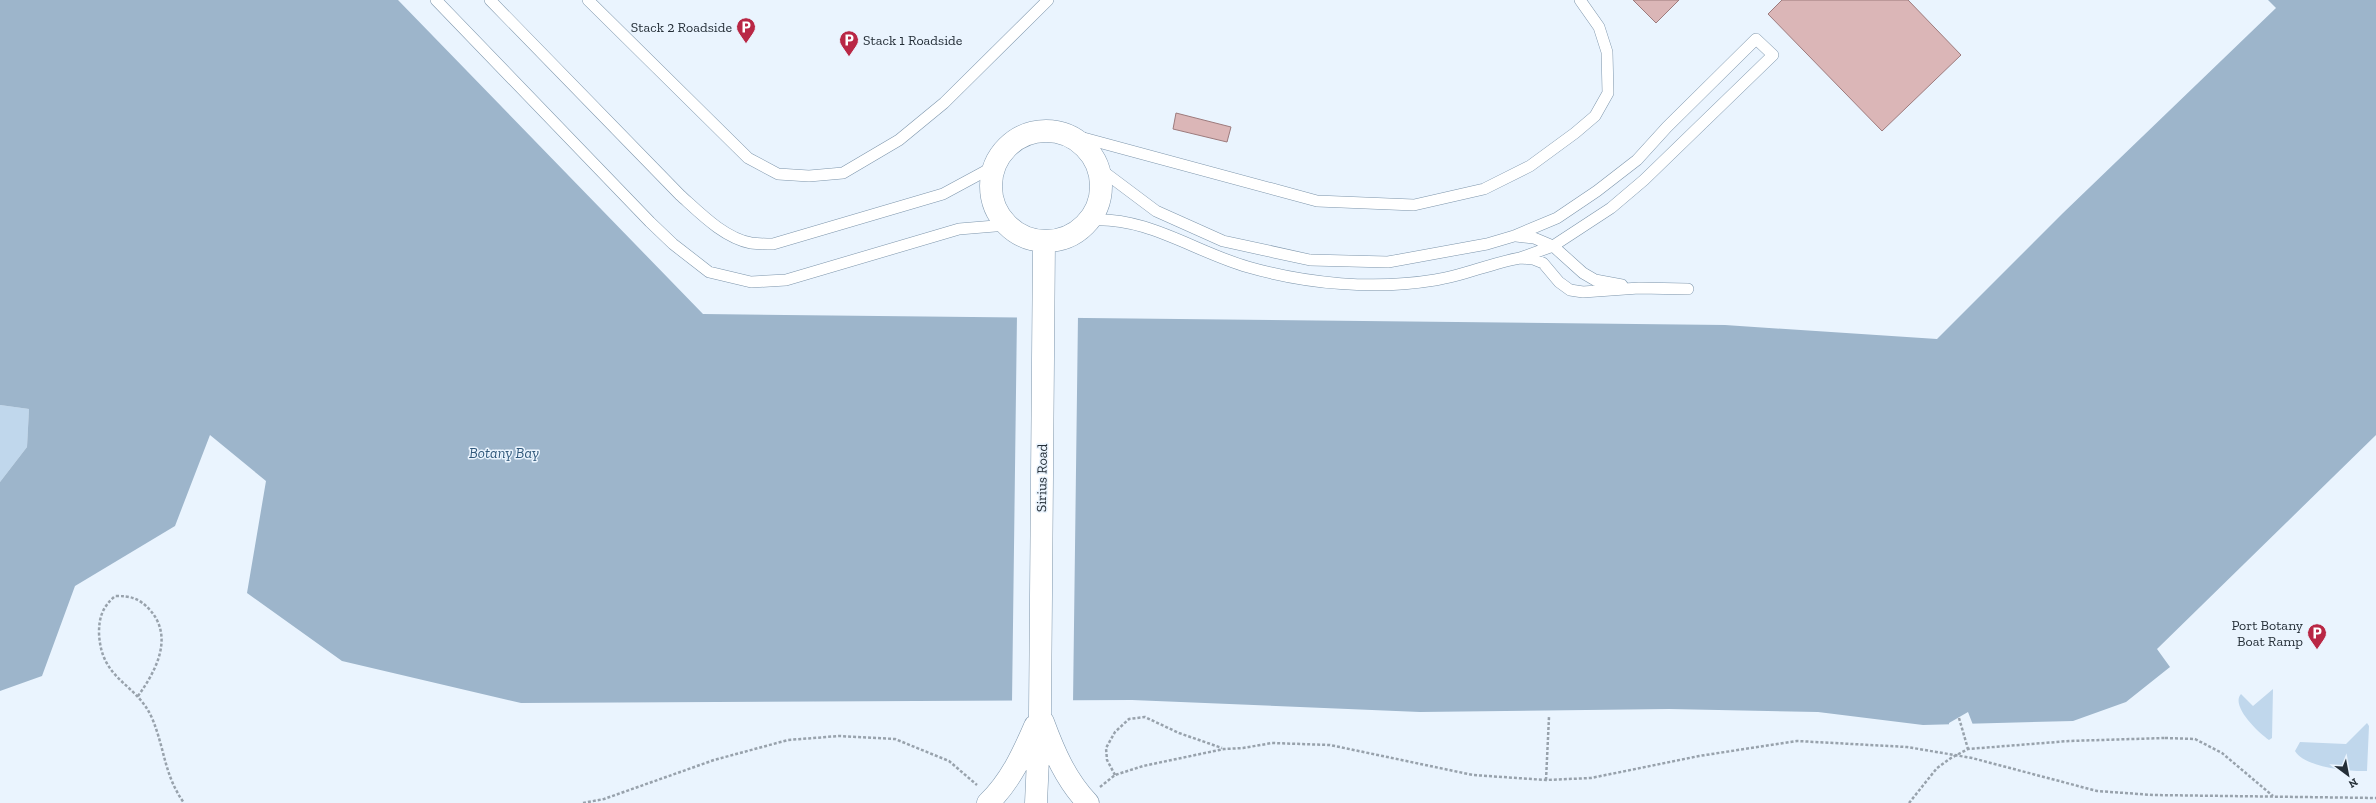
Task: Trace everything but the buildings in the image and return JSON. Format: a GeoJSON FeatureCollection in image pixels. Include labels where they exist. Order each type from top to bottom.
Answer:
{"type":"FeatureCollection","features":[{"type":"Feature","properties":{"kind":"street"},"geometry":{"type":"LineString","coordinates":[[1048,130],[1065,133],[1080,141],[1092,154],[1100,170],[1102,187],[1098,204],[1090,220],[1077,232],[1062,239],[1044,241],[1024,236],[1006,225],[997,213],[992,198],[990,182],[993,167],[1002,152],[1010,144],[1030,132],[1048,130]]}},
{"type":"Feature","properties":{"kind":"street","name":"Sirius Road"},"geometry":{"type":"LineString","coordinates":[[1036,803],[1040,714],[1044,241]]}},
{"type":"Feature","properties":{"kind":"street","name":"Sirius Road"},"geometry":{"type":"LineString","coordinates":[[983,795],[1000,792],[1015,767],[1040,714]]}},
{"type":"Feature","properties":{"kind":"street","name":"Sirius Road"},"geometry":{"type":"LineString","coordinates":[[1040,714],[1053,749],[1069,780],[1088,803]]}},
{"type":"Feature","properties":{"kind":"lane"},"geometry":{"type":"LineString","coordinates":[[436,0],[650,222],[673,244],[709,272],[751,282],[786,280],[959,229],[1006,225]]}},
{"type":"Feature","properties":{"kind":"lane"},"geometry":{"type":"LineString","coordinates":[[490,0],[680,196],[707,219],[732,236],[750,243],[773,244],[943,194],[993,167]]}},
{"type":"Feature","properties":{"kind":"lane"},"geometry":{"type":"LineString","coordinates":[[588,0],[748,158],[778,174],[809,176],[843,173],[899,140],[944,103],[1048,0]]}},
{"type":"Feature","properties":{"kind":"lane"},"geometry":{"type":"LineString","coordinates":[[1065,133],[1317,201],[1414,205],[1484,189],[1530,166],[1565,141],[1595,116],[1608,93],[1607,52],[1599,27],[1580,0]]}},
{"type":"Feature","properties":{"kind":"lane"},"geometry":{"type":"LineString","coordinates":[[1090,220],[1110,218],[1140,226],[1248,267],[1313,280],[1382,285],[1436,280],[1520,258],[1553,246],[1611,208],[1644,180],[1773,55],[1756,39],[1667,126],[1637,160],[1597,191],[1557,218],[1514,236],[1487,244],[1388,262],[1310,260],[1223,241],[1156,211],[1100,170]]}},
{"type":"Feature","properties":{"kind":"lane"},"geometry":{"type":"LineString","coordinates":[[1514,236],[1534,238],[1553,246],[1583,273],[1595,280],[1639,288]]}},
{"type":"Feature","properties":{"kind":"lane"},"geometry":{"type":"LineString","coordinates":[[1520,258],[1533,259],[1544,263],[1559,282],[1570,290],[1583,292],[1639,288],[1688,288]]}},
{"type":"Feature","properties":{"kind":"path"},"geometry":{"type":"LineString","coordinates":[[138,696],[152,677],[160,654],[161,628],[153,613],[143,602],[132,596],[115,596],[104,606],[99,624],[100,648],[106,664],[117,679],[138,696],[151,717],[160,739],[164,760],[173,787],[184,803]]}},
{"type":"Feature","properties":{"kind":"path"},"geometry":{"type":"LineString","coordinates":[[1546,780],[1549,716]]}},
{"type":"Feature","properties":{"kind":"path"},"geometry":{"type":"LineString","coordinates":[[1224,749],[1179,733],[1145,718],[1129,719],[1115,732],[1106,748],[1107,760],[1115,774],[1143,766],[1224,749],[1243,748],[1272,743],[1330,745],[1473,775],[1546,780],[1591,778],[1699,756],[1797,741],[1907,747],[1972,758],[2097,791],[2153,795],[2376,798]]}},
{"type":"Feature","properties":{"kind":"path"},"geometry":{"type":"LineString","coordinates":[[1959,718],[1968,749]]}},
{"type":"Feature","properties":{"kind":"path"},"geometry":{"type":"LineString","coordinates":[[583,803],[604,799],[714,760],[788,740],[839,736],[895,739],[949,761],[983,795]]}},
{"type":"Feature","properties":{"kind":"path"},"geometry":{"type":"LineString","coordinates":[[1909,803],[1937,768],[1951,758],[1968,749],[2069,741],[2165,738],[2195,739],[2215,750],[2274,796]]}},
{"type":"Feature","properties":{"kind":"shaded area"},"geometry":{"type":"Polygon","coordinates":[[[0,405],[29,409],[27,447],[0,482],[0,405]]]}},
{"type":"Feature","properties":{"kind":"shaded area"},"geometry":{"type":"Polygon","coordinates":[[[2273,689],[2272,738],[2269,740],[2247,719],[2239,705],[2239,699],[2241,694],[2253,706],[2273,689]]]}},
{"type":"Feature","properties":{"kind":"shaded area"},"geometry":{"type":"Polygon","coordinates":[[[2367,723],[2369,726],[2367,771],[2349,771],[2317,765],[2300,756],[2295,751],[2300,742],[2346,744],[2367,723]]]}},
{"type":"Feature","properties":{"kind":"water","name":"Botany Bay"},"geometry":{"type":"Polygon","coordinates":[[[0,0],[398,0],[703,314],[1725,325],[1937,339],[2063,213],[2276,8],[2268,0],[2376,0],[2376,435],[2157,649],[2170,667],[2126,702],[2073,721],[1923,725],[1818,712],[1669,709],[1420,712],[1132,700],[521,703],[342,661],[247,593],[266,481],[210,435],[175,526],[75,586],[42,676],[0,691],[0,482],[27,447],[29,409],[0,405],[0,0]]]}},
{"type":"Feature","properties":{"kind":"pier"},"geometry":{"type":"Polygon","coordinates":[[[1017,314],[1078,315],[1073,703],[1012,703],[1017,314]]]}},
{"type":"Feature","properties":{"kind":"pier"},"geometry":{"type":"Polygon","coordinates":[[[1968,712],[1973,725],[1949,726],[1949,723],[1968,712]]]}},
{"type":"Feature","properties":{"kind":"place","name":"Stack 2 Roadside"},"geometry":{"type":"Point","coordinates":[746,44]}},
{"type":"Feature","properties":{"kind":"place","name":"Stack 1 Roadside"},"geometry":{"type":"Point","coordinates":[849,57]}},
{"type":"Feature","properties":{"kind":"place","name":"Port Botany Boat Ramp"},"geometry":{"type":"Point","coordinates":[2317,650]}}]}
